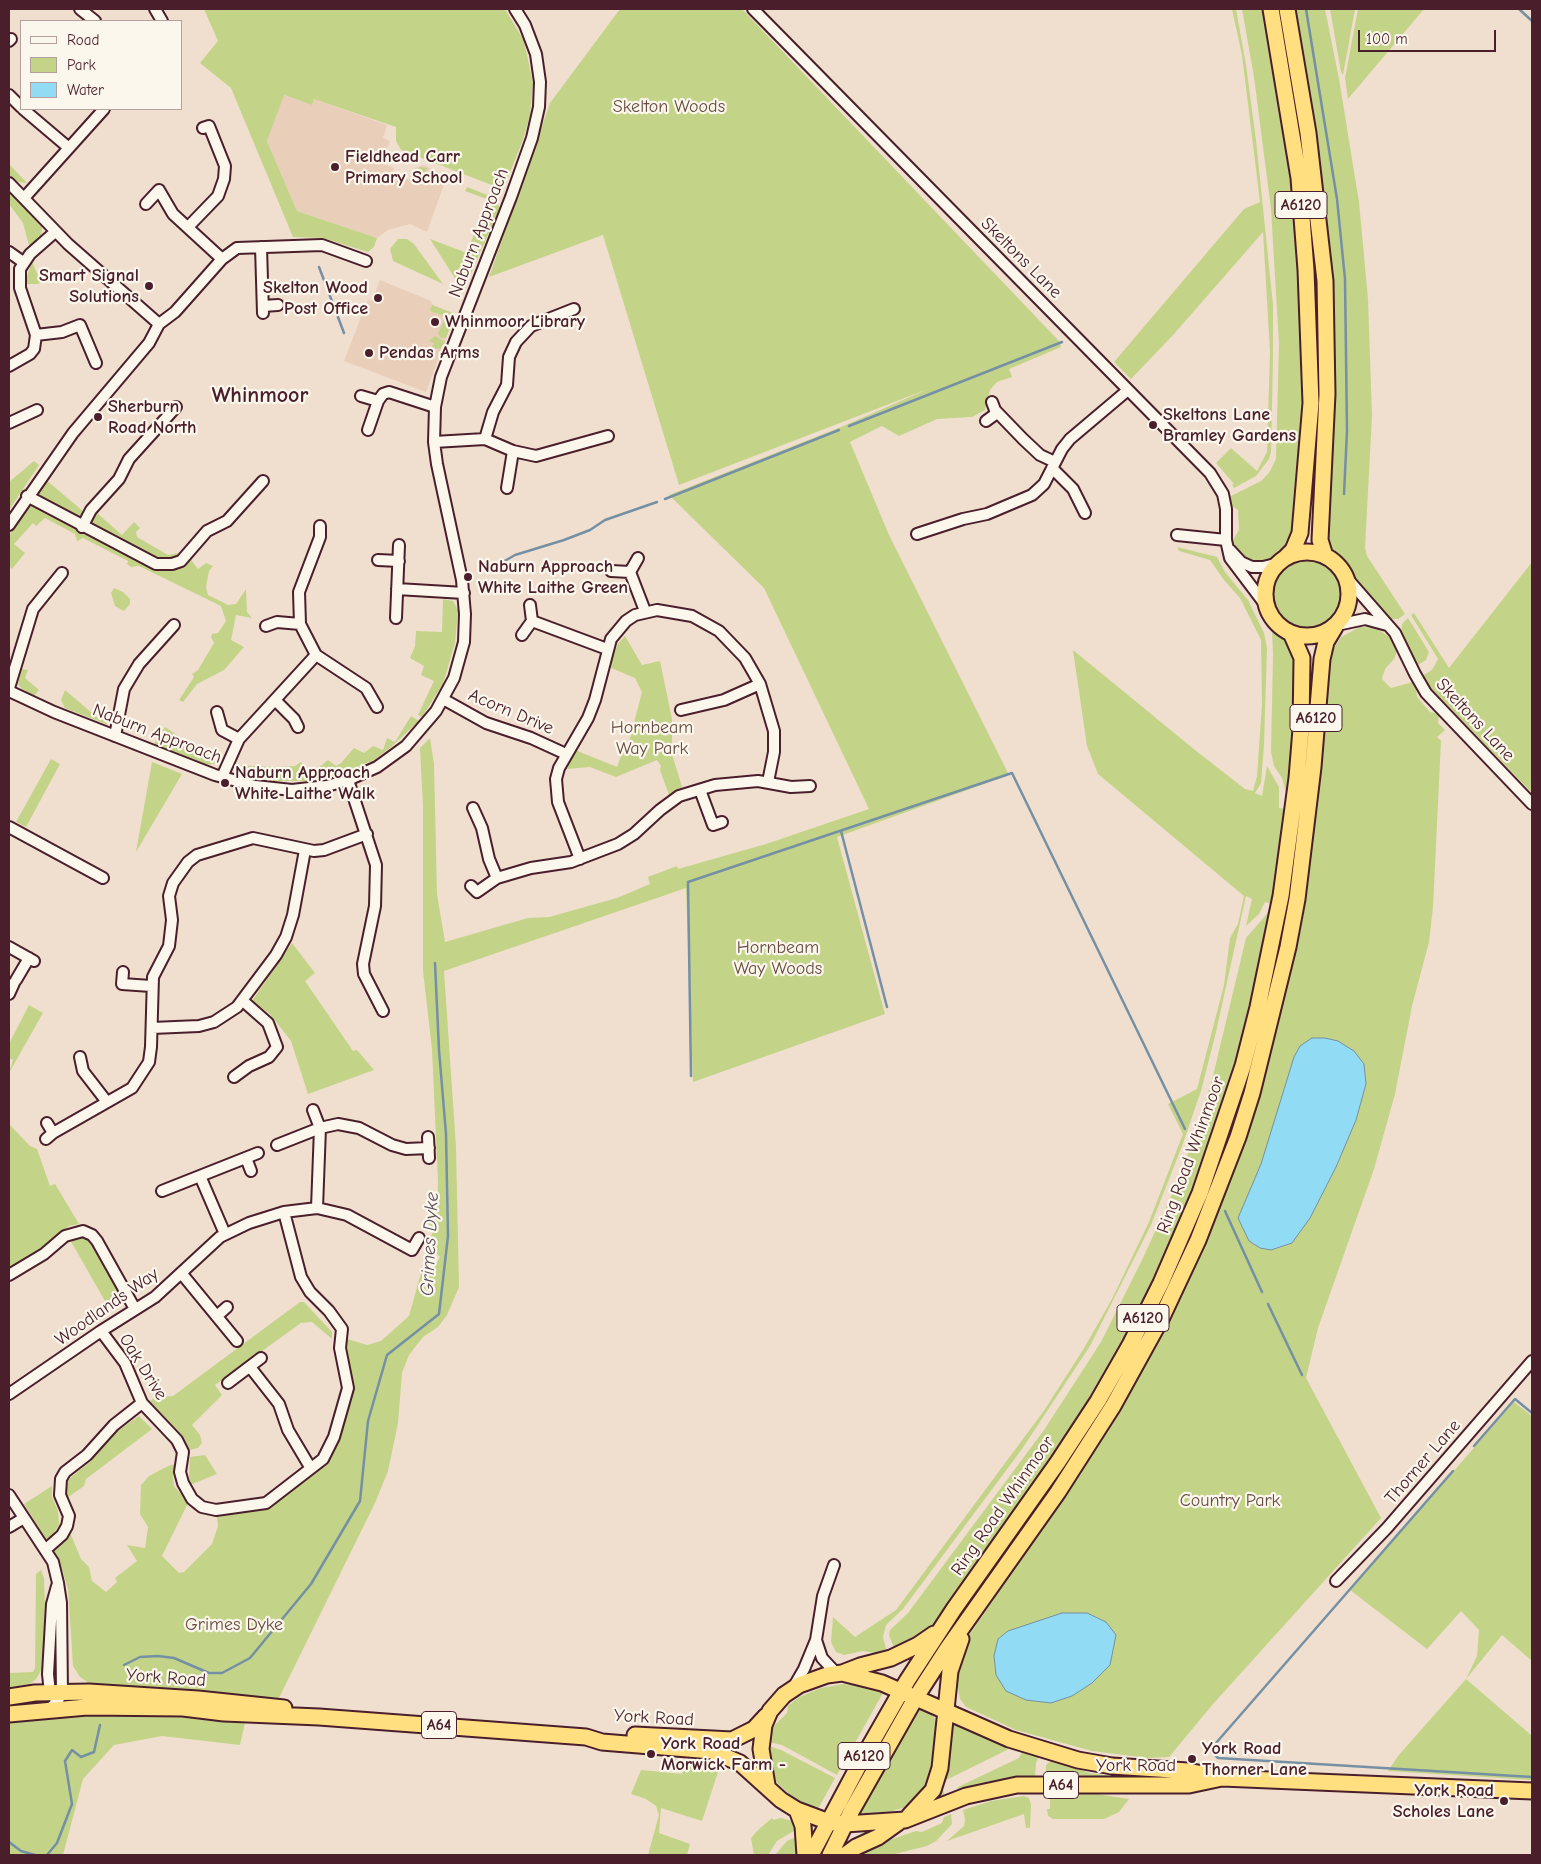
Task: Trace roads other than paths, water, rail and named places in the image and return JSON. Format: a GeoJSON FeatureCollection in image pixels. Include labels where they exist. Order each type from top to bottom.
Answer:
{"type":"FeatureCollection","features":[{"type":"Feature","properties":{"kind":"highway","name":"A6120"},"geometry":{"type":"LineString","coordinates":[[1271,9],[1299,178],[1306,270],[1311,403],[1300,533],[1293,550],[1282,560]]}},
{"type":"Feature","properties":{"kind":"highway","name":"A6120"},"geometry":{"type":"LineString","coordinates":[[1287,9],[1308,133],[1325,281],[1327,394],[1320,540],[1325,556]]}},
{"type":"Feature","properties":{"kind":"highway"},"geometry":{"type":"LineString","coordinates":[[1308,552],[1325,556],[1340,566],[1346,577],[1350,597],[1344,617],[1336,626],[1316,636],[1301,636],[1291,633],[1275,622],[1267,607],[1265,587],[1268,578],[1282,560],[1308,552]]}},
{"type":"Feature","properties":{"kind":"highway","name":"Ring Road Whinmoor"},"geometry":{"type":"LineString","coordinates":[[902,1690],[1098,1401],[1130,1345],[1161,1283],[1200,1193],[1228,1114],[1258,1007],[1280,896],[1300,811],[1322,659],[1326,642],[1336,626]]}},
{"type":"Feature","properties":{"kind":"highway","name":"Ring Road Whinmoor"},"geometry":{"type":"LineString","coordinates":[[916,1697],[947,1649],[967,1623],[1090,1444],[1138,1363],[1178,1285],[1218,1191],[1252,1093],[1272,1017],[1297,899],[1302,666],[1300,650],[1291,633]]}},
{"type":"Feature","properties":{"kind":"highway","name":"Ring Road Whinmoor"},"geometry":{"type":"LineString","coordinates":[[902,1821],[933,1790],[941,1762],[950,1671],[967,1623]]}},
{"type":"Feature","properties":{"kind":"highway","name":"Ring Road Whinmoor"},"geometry":{"type":"LineString","coordinates":[[792,1689],[821,1676],[839,1673],[892,1657],[918,1645],[941,1630]]}},
{"type":"Feature","properties":{"kind":"highway","name":"York Road"},"geometry":{"type":"LineString","coordinates":[[839,1673],[870,1679],[902,1690],[1022,1744],[1078,1760],[1112,1766],[1188,1771],[1222,1778],[1532,1791]]}},
{"type":"Feature","properties":{"kind":"highway","name":"York Road"},"geometry":{"type":"LineString","coordinates":[[586,1737],[602,1734],[732,1740],[754,1729],[792,1689]]}},
{"type":"Feature","properties":{"kind":"highway","name":"A6120"},"geometry":{"type":"LineString","coordinates":[[811,1855],[902,1690]]}},
{"type":"Feature","properties":{"kind":"highway","name":"York Road"},"geometry":{"type":"LineString","coordinates":[[9,1697],[35,1693],[56,1696],[79,1692],[263,1704],[296,1710],[319,1717]]}},
{"type":"Feature","properties":{"kind":"highway","name":"A6120"},"geometry":{"type":"LineString","coordinates":[[830,1855],[845,1824],[916,1697]]}},
{"type":"Feature","properties":{"kind":"highway","name":"York Road"},"geometry":{"type":"LineString","coordinates":[[9,1714],[87,1708],[183,1708],[224,1713],[319,1717],[586,1737],[602,1742],[720,1753],[740,1763],[781,1800],[797,1810],[829,1822],[845,1824],[902,1821],[966,1796],[1008,1786],[1189,1785],[1222,1778]]}},
{"type":"Feature","properties":{"kind":"highway"},"geometry":{"type":"LineString","coordinates":[[766,1785],[761,1749],[764,1725],[770,1711]]}},
{"type":"Feature","properties":{"kind":"highway"},"geometry":{"type":"LineString","coordinates":[[797,1810],[804,1826],[805,1855]]}},
{"type":"Feature","properties":{"kind":"highway"},"geometry":{"type":"LineString","coordinates":[[844,1855],[878,1837],[902,1821]]}},
{"type":"Feature","properties":{"kind":"street"},"geometry":{"type":"LineString","coordinates":[[80,9],[95,20]]}},
{"type":"Feature","properties":{"kind":"street","name":"Naburn Approach"},"geometry":{"type":"LineString","coordinates":[[9,690],[115,736],[222,777],[255,786],[292,790],[327,786],[348,780],[377,767],[406,746],[428,722],[443,700],[454,678],[464,642],[465,614],[464,593],[434,442],[435,406],[441,377],[511,197],[537,120],[541,93],[536,54],[525,26],[514,9]]}},
{"type":"Feature","properties":{"kind":"street","name":"Skeltons Lane"},"geometry":{"type":"LineString","coordinates":[[753,9],[1215,478],[1223,494],[1226,509],[1227,544],[1236,568],[1267,607]]}},
{"type":"Feature","properties":{"kind":"street"},"geometry":{"type":"LineString","coordinates":[[9,95],[20,106]]}},
{"type":"Feature","properties":{"kind":"street"},"geometry":{"type":"LineString","coordinates":[[24,110],[69,148]]}},
{"type":"Feature","properties":{"kind":"street"},"geometry":{"type":"LineString","coordinates":[[24,198],[103,110]]}},
{"type":"Feature","properties":{"kind":"street"},"geometry":{"type":"LineString","coordinates":[[189,226],[218,196],[224,179],[225,166],[209,126],[203,128]]}},
{"type":"Feature","properties":{"kind":"street"},"geometry":{"type":"LineString","coordinates":[[9,183],[55,232],[159,324]]}},
{"type":"Feature","properties":{"kind":"street"},"geometry":{"type":"LineString","coordinates":[[146,204],[159,190],[174,214],[189,226],[222,259]]}},
{"type":"Feature","properties":{"kind":"street"},"geometry":{"type":"LineString","coordinates":[[9,366],[30,354],[34,349],[36,335],[20,288],[20,269],[23,262],[55,232]]}},
{"type":"Feature","properties":{"kind":"street"},"geometry":{"type":"LineString","coordinates":[[9,525],[27,496],[73,433],[149,343],[159,324],[175,312],[222,259],[237,248],[322,245],[366,260]]}},
{"type":"Feature","properties":{"kind":"street"},"geometry":{"type":"LineString","coordinates":[[261,247],[263,309],[278,305]]}},
{"type":"Feature","properties":{"kind":"street"},"geometry":{"type":"LineString","coordinates":[[9,252],[23,262]]}},
{"type":"Feature","properties":{"kind":"street"},"geometry":{"type":"LineString","coordinates":[[485,439],[493,412],[507,385],[509,357],[516,342],[531,326],[574,309]]}},
{"type":"Feature","properties":{"kind":"street"},"geometry":{"type":"LineString","coordinates":[[36,335],[62,332],[80,326],[96,363]]}},
{"type":"Feature","properties":{"kind":"street"},"geometry":{"type":"LineString","coordinates":[[917,534],[1014,504],[1032,495],[1044,484],[1062,449],[1081,428],[1101,414],[1128,390]]}},
{"type":"Feature","properties":{"kind":"street"},"geometry":{"type":"LineString","coordinates":[[368,430],[378,401],[383,394],[389,392],[435,406]]}},
{"type":"Feature","properties":{"kind":"street"},"geometry":{"type":"LineString","coordinates":[[361,396],[378,401]]}},
{"type":"Feature","properties":{"kind":"street"},"geometry":{"type":"LineString","coordinates":[[992,402],[997,413],[1040,455],[1054,465],[1073,489],[1084,513]]}},
{"type":"Feature","properties":{"kind":"street"},"geometry":{"type":"LineString","coordinates":[[82,527],[91,510],[119,479],[129,459],[176,407]]}},
{"type":"Feature","properties":{"kind":"street"},"geometry":{"type":"LineString","coordinates":[[9,423],[38,410]]}},
{"type":"Feature","properties":{"kind":"street"},"geometry":{"type":"LineString","coordinates":[[986,420],[997,413]]}},
{"type":"Feature","properties":{"kind":"street"},"geometry":{"type":"LineString","coordinates":[[434,442],[485,439],[513,451],[536,456],[608,436]]}},
{"type":"Feature","properties":{"kind":"street"},"geometry":{"type":"LineString","coordinates":[[507,488],[513,451]]}},
{"type":"Feature","properties":{"kind":"street"},"geometry":{"type":"LineString","coordinates":[[27,496],[82,527],[156,564],[172,564],[181,561],[207,531],[227,521],[263,481]]}},
{"type":"Feature","properties":{"kind":"street"},"geometry":{"type":"LineString","coordinates":[[320,526],[320,537],[299,592],[300,624],[316,655],[366,688],[376,708]]}},
{"type":"Feature","properties":{"kind":"street"},"geometry":{"type":"LineString","coordinates":[[1177,535],[1227,544],[1241,562],[1252,567],[1263,568],[1282,560]]}},
{"type":"Feature","properties":{"kind":"street"},"geometry":{"type":"LineString","coordinates":[[396,618],[399,545]]}},
{"type":"Feature","properties":{"kind":"street"},"geometry":{"type":"LineString","coordinates":[[630,572],[638,558]]}},
{"type":"Feature","properties":{"kind":"street"},"geometry":{"type":"LineString","coordinates":[[378,560],[398,561]]}},
{"type":"Feature","properties":{"kind":"street"},"geometry":{"type":"LineString","coordinates":[[611,571],[630,572]]}},
{"type":"Feature","properties":{"kind":"street"},"geometry":{"type":"LineString","coordinates":[[630,572],[646,611]]}},
{"type":"Feature","properties":{"kind":"street"},"geometry":{"type":"LineString","coordinates":[[9,690],[33,608],[62,573]]}},
{"type":"Feature","properties":{"kind":"street","name":"Skeltons Lane"},"geometry":{"type":"LineString","coordinates":[[1346,577],[1395,633],[1415,674],[1430,697],[1532,804]]}},
{"type":"Feature","properties":{"kind":"street"},"geometry":{"type":"LineString","coordinates":[[397,590],[464,593]]}},
{"type":"Feature","properties":{"kind":"street"},"geometry":{"type":"LineString","coordinates":[[522,635],[532,621],[530,605]]}},
{"type":"Feature","properties":{"kind":"street"},"geometry":{"type":"LineString","coordinates":[[580,859],[556,789],[559,768],[588,718],[595,700],[611,639],[626,621],[646,611],[680,612],[710,625],[745,658],[760,684],[770,712],[775,742],[768,782]]}},
{"type":"Feature","properties":{"kind":"street"},"geometry":{"type":"LineString","coordinates":[[1336,626],[1365,619],[1388,625]]}},
{"type":"Feature","properties":{"kind":"street"},"geometry":{"type":"LineString","coordinates":[[532,621],[607,649]]}},
{"type":"Feature","properties":{"kind":"street"},"geometry":{"type":"LineString","coordinates":[[266,626],[277,622],[300,624]]}},
{"type":"Feature","properties":{"kind":"street"},"geometry":{"type":"LineString","coordinates":[[115,736],[124,689],[139,664],[174,625]]}},
{"type":"Feature","properties":{"kind":"street"},"geometry":{"type":"LineString","coordinates":[[222,777],[239,739],[316,655]]}},
{"type":"Feature","properties":{"kind":"street"},"geometry":{"type":"LineString","coordinates":[[681,710],[724,700],[760,684]]}},
{"type":"Feature","properties":{"kind":"street"},"geometry":{"type":"LineString","coordinates":[[275,700],[294,719],[298,727]]}},
{"type":"Feature","properties":{"kind":"street","name":"Acorn Drive"},"geometry":{"type":"LineString","coordinates":[[443,700],[486,723],[531,738],[566,754]]}},
{"type":"Feature","properties":{"kind":"street"},"geometry":{"type":"LineString","coordinates":[[217,712],[222,730],[239,739]]}},
{"type":"Feature","properties":{"kind":"street"},"geometry":{"type":"LineString","coordinates":[[348,780],[376,865],[377,886],[363,964],[364,974],[384,1011]]}},
{"type":"Feature","properties":{"kind":"street"},"geometry":{"type":"LineString","coordinates":[[471,886],[477,892],[497,878],[580,859],[626,840],[679,796],[728,783],[768,782],[791,787],[810,786]]}},
{"type":"Feature","properties":{"kind":"street"},"geometry":{"type":"LineString","coordinates":[[700,790],[713,825],[722,822]]}},
{"type":"Feature","properties":{"kind":"street"},"geometry":{"type":"LineString","coordinates":[[473,808],[482,828],[489,859],[497,878]]}},
{"type":"Feature","properties":{"kind":"street"},"geometry":{"type":"LineString","coordinates":[[9,828],[103,878]]}},
{"type":"Feature","properties":{"kind":"street"},"geometry":{"type":"LineString","coordinates":[[47,1124],[50,1136],[132,1088],[149,1062],[152,1028],[151,986],[153,977],[169,946],[172,920],[169,896],[173,883],[188,862],[197,855],[229,840],[253,838],[305,850],[324,850],[367,834]]}},
{"type":"Feature","properties":{"kind":"street"},"geometry":{"type":"LineString","coordinates":[[152,1028],[200,1026],[214,1022],[232,1011],[243,1000],[276,955],[286,937],[293,915],[305,850]]}},
{"type":"Feature","properties":{"kind":"street"},"geometry":{"type":"LineString","coordinates":[[9,947],[31,959],[9,994]]}},
{"type":"Feature","properties":{"kind":"street"},"geometry":{"type":"LineString","coordinates":[[123,972],[122,984],[151,986]]}},
{"type":"Feature","properties":{"kind":"street"},"geometry":{"type":"LineString","coordinates":[[234,1077],[249,1066],[269,1057],[277,1047],[268,1022],[243,1000]]}},
{"type":"Feature","properties":{"kind":"street"},"geometry":{"type":"LineString","coordinates":[[80,1057],[83,1071],[108,1102]]}},
{"type":"Feature","properties":{"kind":"street"},"geometry":{"type":"LineString","coordinates":[[313,1110],[320,1128],[317,1208]]}},
{"type":"Feature","properties":{"kind":"street"},"geometry":{"type":"LineString","coordinates":[[277,1145],[320,1128],[338,1124],[359,1128],[392,1145],[429,1153],[428,1136]]}},
{"type":"Feature","properties":{"kind":"street"},"geometry":{"type":"LineString","coordinates":[[162,1191],[258,1153]]}},
{"type":"Feature","properties":{"kind":"street"},"geometry":{"type":"LineString","coordinates":[[246,1158],[250,1171]]}},
{"type":"Feature","properties":{"kind":"street"},"geometry":{"type":"LineString","coordinates":[[200,1176],[225,1234]]}},
{"type":"Feature","properties":{"kind":"street","name":"Woodlands Way"},"geometry":{"type":"LineString","coordinates":[[11,1389],[155,1297],[182,1274],[209,1246],[225,1234],[249,1223],[284,1212],[317,1208],[347,1215],[416,1252],[419,1238]]}},
{"type":"Feature","properties":{"kind":"street","name":"Oak Drive"},"geometry":{"type":"LineString","coordinates":[[101,1331],[125,1363],[142,1403],[177,1440],[183,1452],[180,1472],[182,1484],[192,1499],[202,1507],[216,1510],[266,1503],[310,1467],[323,1459],[334,1437],[348,1388],[340,1348],[342,1329],[329,1311],[310,1292],[301,1277],[284,1212]]}},
{"type":"Feature","properties":{"kind":"street"},"geometry":{"type":"LineString","coordinates":[[9,1275],[44,1254],[65,1236],[82,1231],[92,1235],[97,1242],[135,1309]]}},
{"type":"Feature","properties":{"kind":"street"},"geometry":{"type":"LineString","coordinates":[[182,1274],[237,1341]]}},
{"type":"Feature","properties":{"kind":"street"},"geometry":{"type":"LineString","coordinates":[[217,1316],[227,1307]]}},
{"type":"Feature","properties":{"kind":"street"},"geometry":{"type":"LineString","coordinates":[[228,1383],[261,1358]]}},
{"type":"Feature","properties":{"kind":"street","name":"Thorner Lane"},"geometry":{"type":"LineString","coordinates":[[1336,1581],[1387,1528],[1532,1361]]}},
{"type":"Feature","properties":{"kind":"street"},"geometry":{"type":"LineString","coordinates":[[250,1367],[279,1404],[288,1430],[310,1467]]}},
{"type":"Feature","properties":{"kind":"street"},"geometry":{"type":"LineString","coordinates":[[46,1550],[62,1535],[67,1526],[69,1516],[60,1495],[61,1479],[65,1472],[88,1454],[114,1425],[142,1403]]}},
{"type":"Feature","properties":{"kind":"street"},"geometry":{"type":"LineString","coordinates":[[9,1495],[53,1562],[62,1604],[63,1676],[56,1696],[46,1712]]}},
{"type":"Feature","properties":{"kind":"street"},"geometry":{"type":"LineString","coordinates":[[9,1527],[24,1518]]}},
{"type":"Feature","properties":{"kind":"street"},"geometry":{"type":"LineString","coordinates":[[792,1689],[804,1669],[816,1640],[823,1596],[834,1565]]}},
{"type":"Feature","properties":{"kind":"street"},"geometry":{"type":"LineString","coordinates":[[35,1693],[46,1682],[48,1674],[52,1604],[58,1583]]}},
{"type":"Feature","properties":{"kind":"street"},"geometry":{"type":"LineString","coordinates":[[816,1640],[822,1658],[839,1673]]}},
{"type":"Feature","properties":{"kind":"street"},"geometry":{"type":"LineString","coordinates":[[48,1674],[56,1696],[87,1708]]}},
{"type":"Feature","properties":{"kind":"street"},"geometry":{"type":"LineString","coordinates":[[63,1676],[79,1692]]}},
{"type":"Feature","properties":{"kind":"water"},"geometry":{"type":"Polygon","coordinates":[[[1312,1038],[1338,1041],[1354,1051],[1364,1064],[1366,1084],[1356,1120],[1336,1167],[1310,1218],[1292,1243],[1271,1250],[1260,1248],[1249,1241],[1238,1218],[1261,1164],[1294,1057],[1300,1046],[1312,1038]]]}},
{"type":"Feature","properties":{"kind":"water"},"geometry":{"type":"Polygon","coordinates":[[[1062,1613],[1087,1613],[1106,1622],[1116,1635],[1110,1665],[1092,1683],[1072,1696],[1051,1703],[1026,1700],[1006,1691],[996,1675],[994,1656],[998,1639],[1008,1631],[1062,1613]]]}},
{"type":"Feature","properties":{"kind":"waterway"},"geometry":{"type":"LineString","coordinates":[[1306,9],[1337,199],[1345,279],[1347,431],[1344,494]]}},
{"type":"Feature","properties":{"kind":"waterway"},"geometry":{"type":"LineString","coordinates":[[1519,9],[1532,21]]}},
{"type":"Feature","properties":{"kind":"waterway"},"geometry":{"type":"LineString","coordinates":[[319,267],[344,333]]}},
{"type":"Feature","properties":{"kind":"waterway"},"geometry":{"type":"LineString","coordinates":[[849,426],[1062,342]]}},
{"type":"Feature","properties":{"kind":"waterway"},"geometry":{"type":"LineString","coordinates":[[665,499],[839,430]]}},
{"type":"Feature","properties":{"kind":"waterway"},"geometry":{"type":"LineString","coordinates":[[487,571],[515,555],[564,540],[590,530],[605,520],[657,502]]}},
{"type":"Feature","properties":{"kind":"waterway"},"geometry":{"type":"LineString","coordinates":[[691,1076],[688,882],[1012,773],[1185,1129]]}},
{"type":"Feature","properties":{"kind":"waterway"},"geometry":{"type":"LineString","coordinates":[[841,831],[887,1007]]}},
{"type":"Feature","properties":{"kind":"waterway","name":"Grimes Dyke"},"geometry":{"type":"LineString","coordinates":[[124,1665],[140,1657],[158,1656],[174,1658],[209,1673],[222,1673],[250,1658],[311,1584],[360,1501],[368,1421],[387,1355],[439,1314],[448,1236],[446,1134],[439,1050],[435,963]]}},
{"type":"Feature","properties":{"kind":"waterway"},"geometry":{"type":"LineString","coordinates":[[1225,1211],[1262,1292]]}},
{"type":"Feature","properties":{"kind":"waterway"},"geometry":{"type":"LineString","coordinates":[[1268,1304],[1302,1375]]}},
{"type":"Feature","properties":{"kind":"waterway"},"geometry":{"type":"LineString","coordinates":[[1474,1446],[1515,1399],[1532,1413]]}},
{"type":"Feature","properties":{"kind":"waterway"},"geometry":{"type":"LineString","coordinates":[[1209,1751],[1453,1471]]}},
{"type":"Feature","properties":{"kind":"waterway","name":"Grimes Dyke"},"geometry":{"type":"LineString","coordinates":[[47,1855],[57,1843],[72,1804],[65,1761],[72,1750],[81,1757],[94,1752],[100,1725]]}},
{"type":"Feature","properties":{"kind":"waterway"},"geometry":{"type":"LineString","coordinates":[[1210,1750],[1218,1758],[1532,1777]]}},
{"type":"Feature","properties":{"kind":"waterway"},"geometry":{"type":"LineString","coordinates":[[9,1842],[21,1851],[35,1855]]}},
{"type":"Feature","properties":{"kind":"place","name":"Fieldhead Carr Primary School"},"geometry":{"type":"Point","coordinates":[335,167]}},
{"type":"Feature","properties":{"kind":"place","name":"Smart Signal Solutions"},"geometry":{"type":"Point","coordinates":[149,286]}},
{"type":"Feature","properties":{"kind":"place","name":"Skelton Wood Post Office"},"geometry":{"type":"Point","coordinates":[378,298]}},
{"type":"Feature","properties":{"kind":"place","name":"Whinmoor Library"},"geometry":{"type":"Point","coordinates":[435,322]}},
{"type":"Feature","properties":{"kind":"place","name":"Pendas Arms"},"geometry":{"type":"Point","coordinates":[369,353]}},
{"type":"Feature","properties":{"kind":"place","name":"Sherburn Road North"},"geometry":{"type":"Point","coordinates":[98,417]}},
{"type":"Feature","properties":{"kind":"place","name":"Skeltons Lane Bramley Gardens"},"geometry":{"type":"Point","coordinates":[1153,425]}},
{"type":"Feature","properties":{"kind":"place","name":"Naburn Approach White Laithe Green"},"geometry":{"type":"Point","coordinates":[468,577]}},
{"type":"Feature","properties":{"kind":"place","name":"Naburn Approach White Laithe Walk"},"geometry":{"type":"Point","coordinates":[225,783]}},
{"type":"Feature","properties":{"kind":"place","name":"York Road Morwick Farm -"},"geometry":{"type":"Point","coordinates":[651,1754]}},
{"type":"Feature","properties":{"kind":"place","name":"York Road Thorner Lane"},"geometry":{"type":"Point","coordinates":[1192,1759]}},
{"type":"Feature","properties":{"kind":"place","name":"York Road Scholes Lane"},"geometry":{"type":"Point","coordinates":[1504,1801]}},
{"type":"Feature","properties":{"kind":"district","name":"Whinmoor"},"geometry":{"type":"Point","coordinates":[260,396]}},
{"type":"Feature","properties":{"kind":"park label","name":"Skelton Woods"},"geometry":{"type":"Point","coordinates":[669,107]}},
{"type":"Feature","properties":{"kind":"park label","name":"Hornbeam Way Park"},"geometry":{"type":"Point","coordinates":[652,738]}},
{"type":"Feature","properties":{"kind":"park label","name":"Hornbeam Way Woods"},"geometry":{"type":"Point","coordinates":[778,958]}},
{"type":"Feature","properties":{"kind":"park label","name":"Country Park"},"geometry":{"type":"Point","coordinates":[1230,1501]}}]}
